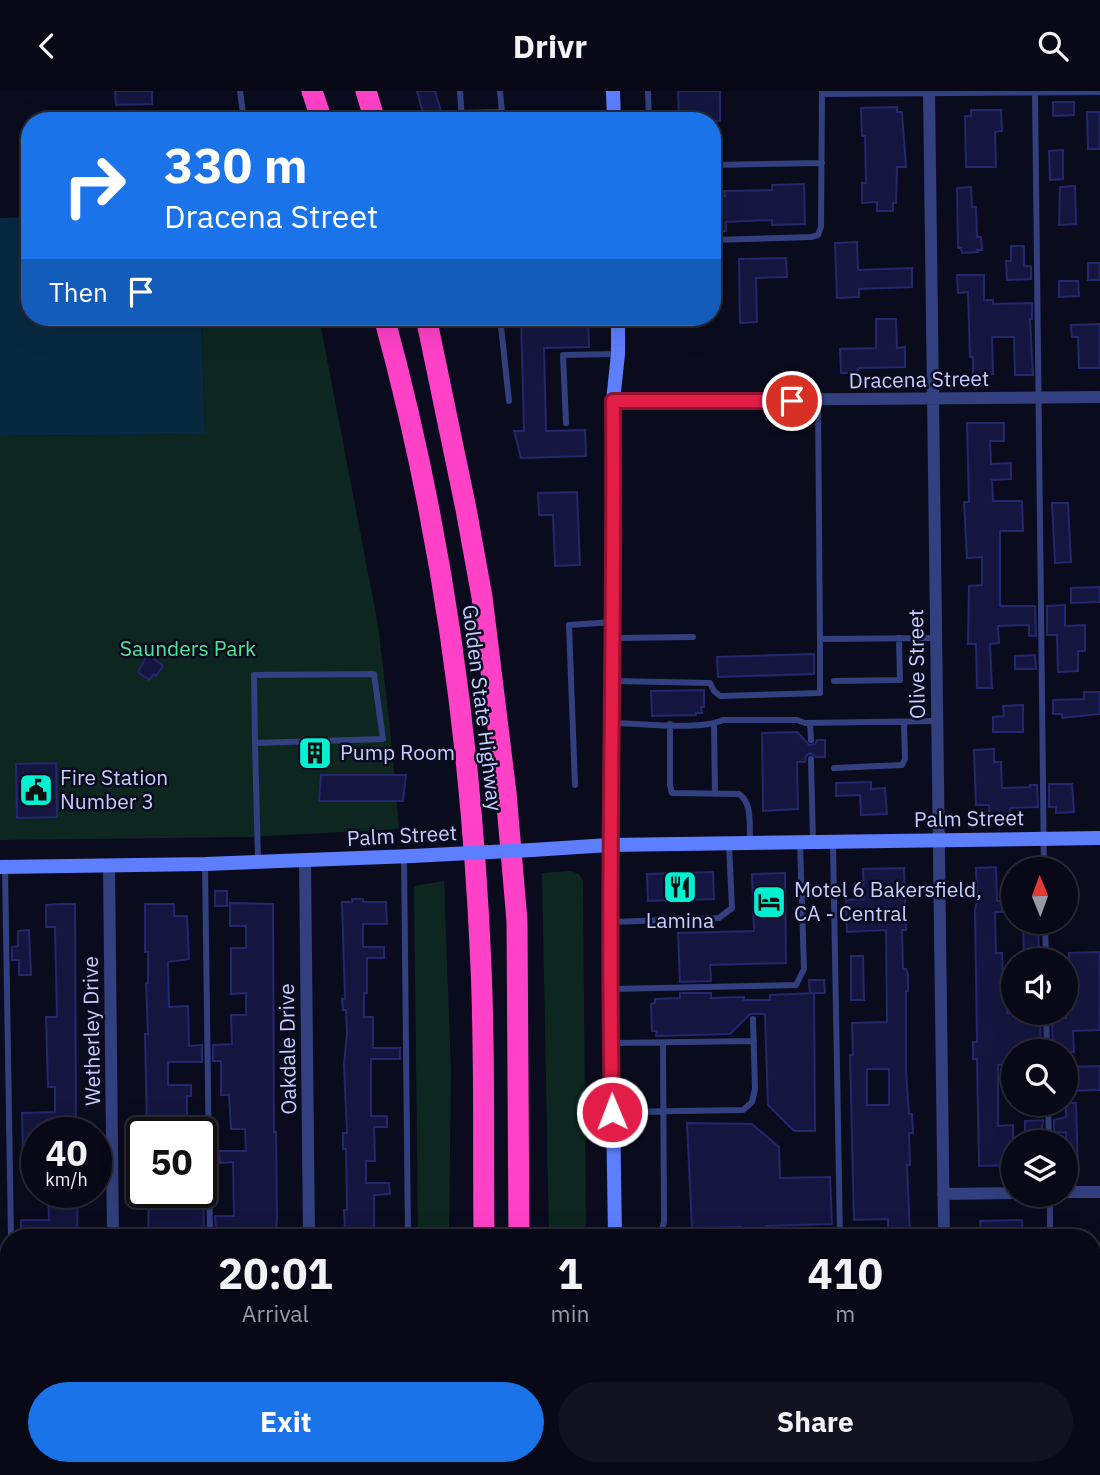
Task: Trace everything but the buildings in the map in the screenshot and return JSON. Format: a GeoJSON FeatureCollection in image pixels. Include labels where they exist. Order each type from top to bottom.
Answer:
{"type":"FeatureCollection","features":[{"type":"Feature","properties":{"kind":"highway"},"geometry":{"type":"LineString","coordinates":[[312,91],[319,112]]}},
{"type":"Feature","properties":{"kind":"highway"},"geometry":{"type":"LineString","coordinates":[[366,91],[372,112]]}},
{"type":"Feature","properties":{"kind":"highway","name":"Golden State Highway"},"geometry":{"type":"LineString","coordinates":[[386,326],[407,401],[430,511],[464,742],[481,964],[484,1229]]}},
{"type":"Feature","properties":{"kind":"highway","name":"Golden State Highway"},"geometry":{"type":"LineString","coordinates":[[428,326],[467,509],[482,597],[506,793],[517,921],[519,1229]]}},
{"type":"Feature","properties":{"kind":"highway"},"geometry":{"type":"LineString","coordinates":[[471,1229],[482,1105]]}},
{"type":"Feature","properties":{"kind":"street"},"geometry":{"type":"LineString","coordinates":[[613,91],[614,112]]}},
{"type":"Feature","properties":{"kind":"street","name":"Olive Street"},"geometry":{"type":"LineString","coordinates":[[929,92],[944,1229]]}},
{"type":"Feature","properties":{"kind":"street"},"geometry":{"type":"LineString","coordinates":[[615,1229],[609,845],[614,622],[613,401],[618,326]]}},
{"type":"Feature","properties":{"kind":"street","name":"Dracena Street"},"geometry":{"type":"LineString","coordinates":[[613,401],[1100,397]]}},
{"type":"Feature","properties":{"kind":"street","name":"Palm Street"},"geometry":{"type":"LineString","coordinates":[[3,867],[305,861],[609,845],[1100,838]]}},
{"type":"Feature","properties":{"kind":"street","name":"Oakdale Drive"},"geometry":{"type":"LineString","coordinates":[[305,861],[309,1229]]}},
{"type":"Feature","properties":{"kind":"street","name":"Wetherley Drive"},"geometry":{"type":"LineString","coordinates":[[109,866],[113,1229]]}},
{"type":"Feature","properties":{"kind":"street"},"geometry":{"type":"LineString","coordinates":[[1078,1192],[1100,1192]]}},
{"type":"Feature","properties":{"kind":"street"},"geometry":{"type":"LineString","coordinates":[[943,1194],[1001,1193]]}},
{"type":"Feature","properties":{"kind":"lane"},"geometry":{"type":"LineString","coordinates":[[240,91],[243,112]]}},
{"type":"Feature","properties":{"kind":"lane"},"geometry":{"type":"LineString","coordinates":[[460,91],[462,112]]}},
{"type":"Feature","properties":{"kind":"lane"},"geometry":{"type":"LineString","coordinates":[[500,91],[502,112]]}},
{"type":"Feature","properties":{"kind":"lane"},"geometry":{"type":"LineString","coordinates":[[648,91],[649,112]]}},
{"type":"Feature","properties":{"kind":"lane"},"geometry":{"type":"LineString","coordinates":[[721,240],[818,235],[821,227],[822,92],[1100,92]]}},
{"type":"Feature","properties":{"kind":"lane"},"geometry":{"type":"LineString","coordinates":[[1035,92],[1044,857]]}},
{"type":"Feature","properties":{"kind":"lane"},"geometry":{"type":"LineString","coordinates":[[721,165],[822,163]]}},
{"type":"Feature","properties":{"kind":"lane"},"geometry":{"type":"LineString","coordinates":[[501,326],[509,401]]}},
{"type":"Feature","properties":{"kind":"lane"},"geometry":{"type":"LineString","coordinates":[[566,423],[563,355],[618,353]]}},
{"type":"Feature","properties":{"kind":"lane"},"geometry":{"type":"LineString","coordinates":[[612,681],[710,683],[720,696],[820,692],[818,401]]}},
{"type":"Feature","properties":{"kind":"lane"},"geometry":{"type":"LineString","coordinates":[[575,785],[569,625],[614,622]]}},
{"type":"Feature","properties":{"kind":"lane"},"geometry":{"type":"LineString","coordinates":[[613,638],[693,637]]}},
{"type":"Feature","properties":{"kind":"lane"},"geometry":{"type":"LineString","coordinates":[[834,681],[900,680],[899,638]]}},
{"type":"Feature","properties":{"kind":"lane"},"geometry":{"type":"LineString","coordinates":[[820,639],[936,638]]}},
{"type":"Feature","properties":{"kind":"lane"},"geometry":{"type":"LineString","coordinates":[[255,743],[383,740],[374,674],[254,675],[255,743],[258,862]]}},
{"type":"Feature","properties":{"kind":"lane"},"geometry":{"type":"LineString","coordinates":[[612,723],[670,725],[715,724],[723,720],[797,720],[810,723],[937,721]]}},
{"type":"Feature","properties":{"kind":"lane"},"geometry":{"type":"LineString","coordinates":[[834,768],[902,765],[905,759],[904,722]]}},
{"type":"Feature","properties":{"kind":"lane"},"geometry":{"type":"LineString","coordinates":[[810,723],[811,740]]}},
{"type":"Feature","properties":{"kind":"lane"},"geometry":{"type":"LineString","coordinates":[[715,724],[715,794]]}},
{"type":"Feature","properties":{"kind":"lane"},"geometry":{"type":"LineString","coordinates":[[670,725],[672,793],[739,794],[746,799],[748,807],[750,843]]}},
{"type":"Feature","properties":{"kind":"lane"},"geometry":{"type":"LineString","coordinates":[[612,989],[796,985],[804,969],[806,842],[811,759]]}},
{"type":"Feature","properties":{"kind":"lane"},"geometry":{"type":"LineString","coordinates":[[833,841],[840,1229]]}},
{"type":"Feature","properties":{"kind":"lane"},"geometry":{"type":"LineString","coordinates":[[612,922],[719,918],[732,908],[729,843]]}},
{"type":"Feature","properties":{"kind":"lane"},"geometry":{"type":"LineString","coordinates":[[408,857],[408,1229]]}},
{"type":"Feature","properties":{"kind":"lane"},"geometry":{"type":"LineString","coordinates":[[205,864],[210,1229]]}},
{"type":"Feature","properties":{"kind":"lane"},"geometry":{"type":"LineString","coordinates":[[3,867],[11,1229]]}},
{"type":"Feature","properties":{"kind":"lane"},"geometry":{"type":"LineString","coordinates":[[612,1112],[743,1110],[752,1102],[755,1089],[753,1019]]}},
{"type":"Feature","properties":{"kind":"lane"},"geometry":{"type":"LineString","coordinates":[[611,1043],[754,1041]]}},
{"type":"Feature","properties":{"kind":"lane"},"geometry":{"type":"LineString","coordinates":[[662,1229],[663,1043]]}},
{"type":"Feature","properties":{"kind":"lane"},"geometry":{"type":"LineString","coordinates":[[1050,1207],[1050,1229]]}},
{"type":"Feature","properties":{"kind":"green space","name":"Saunders Park"},"geometry":{"type":"Polygon","coordinates":[[[201,326],[321,326],[378,625],[399,829],[251,837],[0,840],[0,436],[205,434],[201,326]]]}},
{"type":"Feature","properties":{"kind":"green space"},"geometry":{"type":"Polygon","coordinates":[[[571,871],[579,874],[583,881],[586,1229],[549,1229],[542,873],[571,871]]]}},
{"type":"Feature","properties":{"kind":"green space"},"geometry":{"type":"Polygon","coordinates":[[[444,881],[451,1070],[449,1229],[418,1229],[414,886],[444,881]]]}},
{"type":"Feature","properties":{"kind":"water"},"geometry":{"type":"Polygon","coordinates":[[[21,217],[21,326],[201,326],[205,434],[0,436],[0,218],[21,217]]]}},
{"type":"Feature","properties":{"kind":"place","name":"Pump Room"},"geometry":{"type":"Point","coordinates":[315,753]}},
{"type":"Feature","properties":{"kind":"place","name":"Fire Station Number 3"},"geometry":{"type":"Point","coordinates":[36,790]}},
{"type":"Feature","properties":{"kind":"place","name":"Lamina"},"geometry":{"type":"Point","coordinates":[680,887]}},
{"type":"Feature","properties":{"kind":"place","name":"Motel 6 Bakersfield, CA - Central"},"geometry":{"type":"Point","coordinates":[769,902]}},
{"type":"Feature","properties":{"kind":"route"},"geometry":{"type":"LineString","coordinates":[[612,1112],[612,922],[609,845],[614,622],[613,401],[792,401]]}}]}
